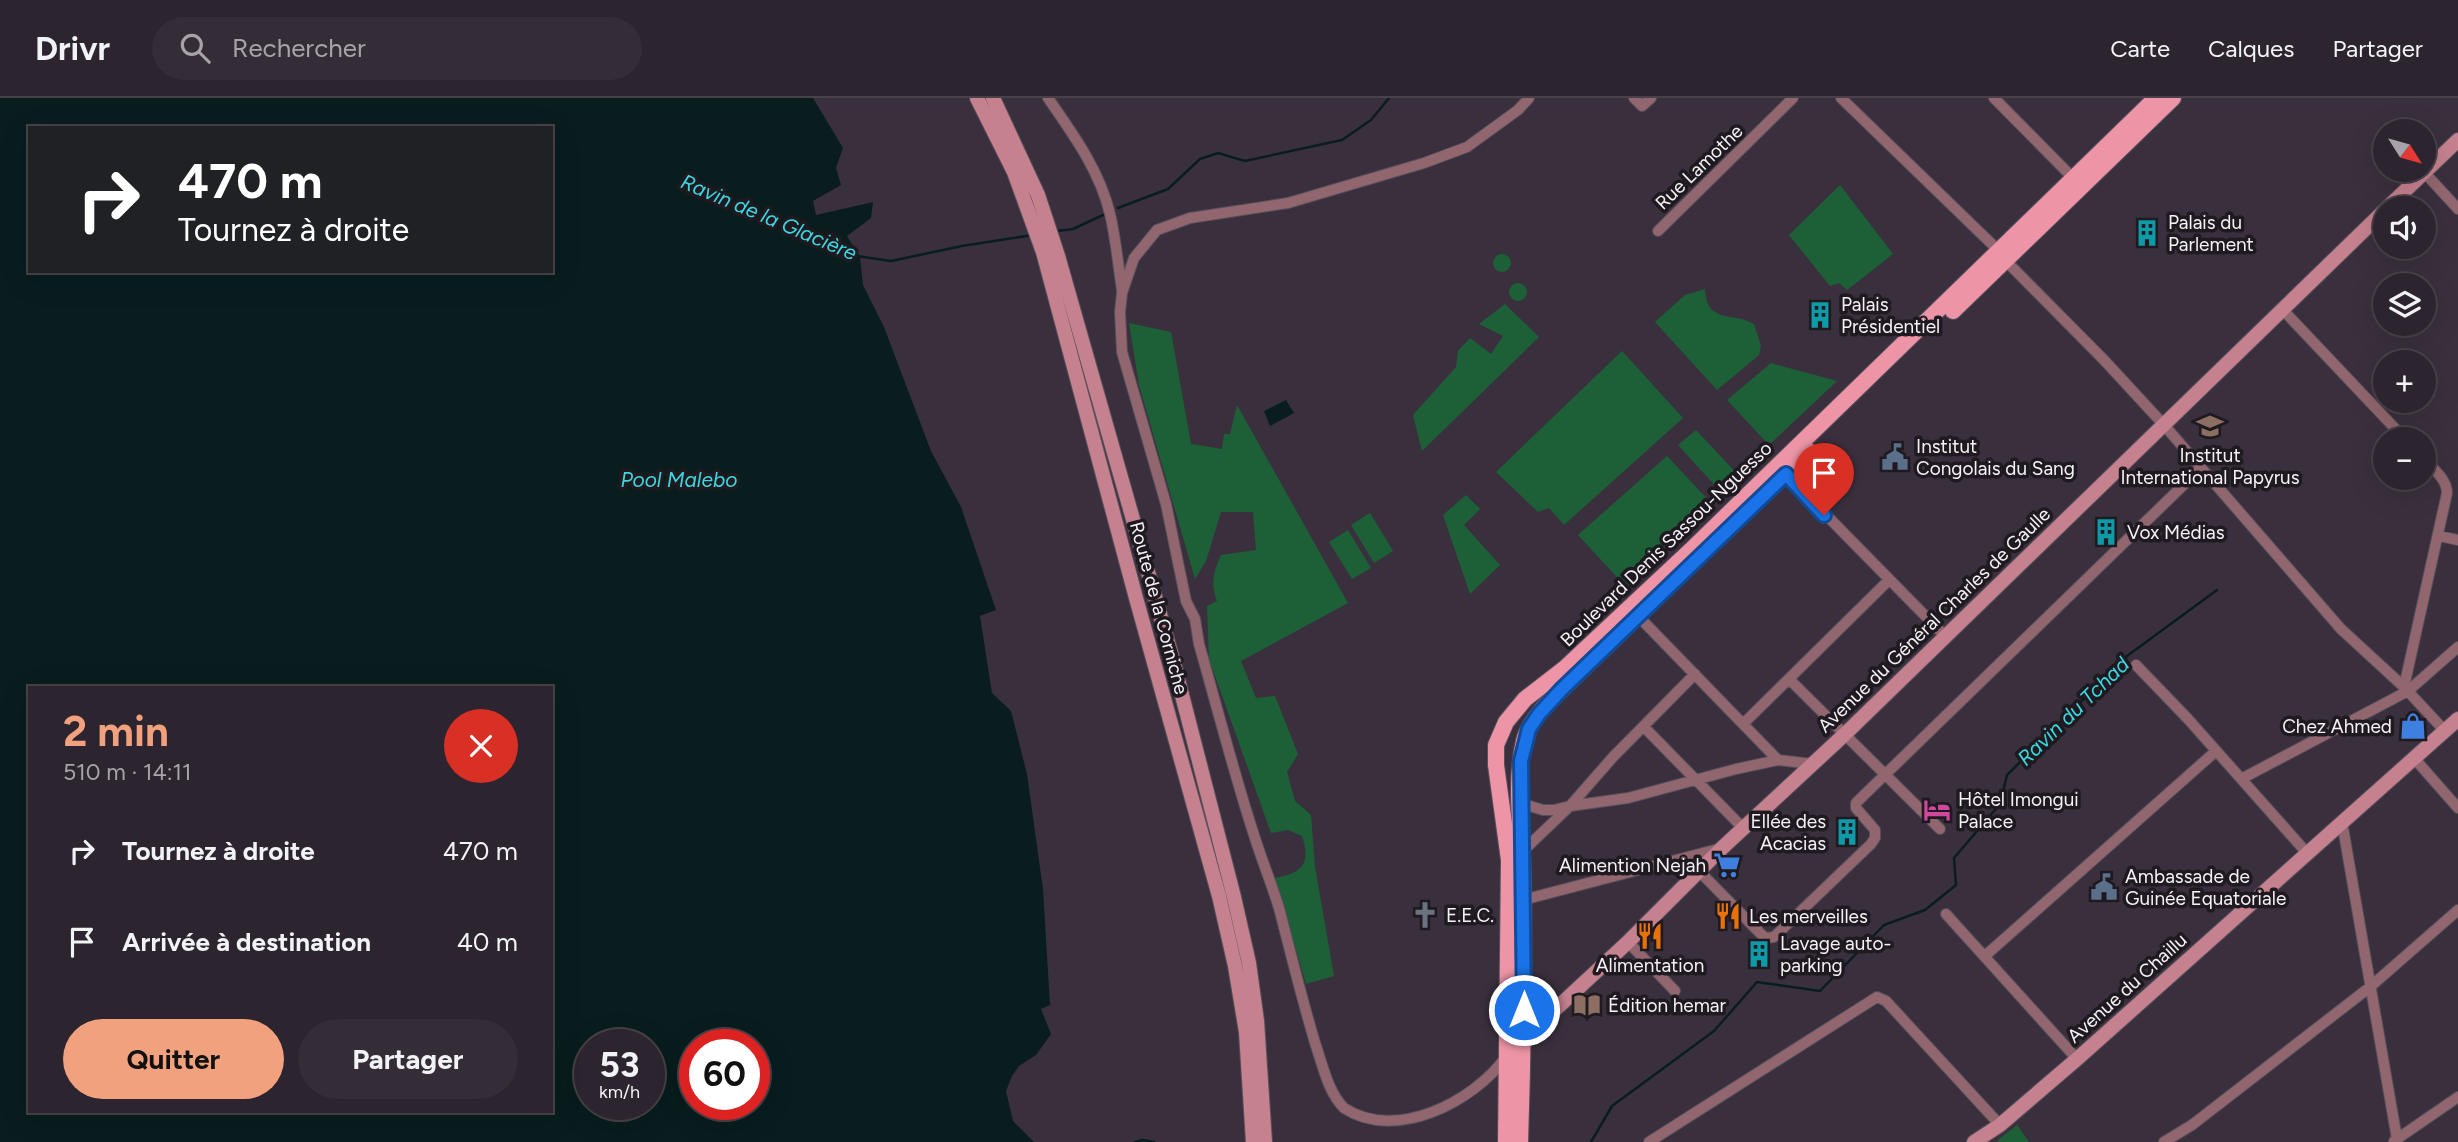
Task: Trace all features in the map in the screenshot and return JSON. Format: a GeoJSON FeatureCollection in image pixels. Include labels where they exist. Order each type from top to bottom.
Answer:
{"type":"FeatureCollection","features":[{"type":"Feature","properties":{"kind":"main road","name":"Route de la Corniche"},"geometry":{"type":"LineString","coordinates":[[977,98],[1014,172],[1043,252],[1219,896],[1246,1032],[1253,1142]]}},
{"type":"Feature","properties":{"kind":"main road","name":"Route de la Corniche"},"geometry":{"type":"LineString","coordinates":[[993,98],[1038,195],[1058,256],[1173,660],[1249,963],[1257,1021],[1265,1142]]}},
{"type":"Feature","properties":{"kind":"main road","name":"Boulevard Denis Sassou-Nguesso"},"geometry":{"type":"LineString","coordinates":[[2003,256],[2074,179],[2157,98]]}},
{"type":"Feature","properties":{"kind":"main road","name":"Boulevard Denis Sassou-Nguesso"},"geometry":{"type":"LineString","coordinates":[[1520,1142],[1524,1038],[1521,761],[1525,739],[1534,720],[1782,470],[2003,256],[2173,98]]}},
{"type":"Feature","properties":{"kind":"main road","name":"Avenue du Général Charles de Gaulle"},"geometry":{"type":"LineString","coordinates":[[2436,161],[2458,140]]}},
{"type":"Feature","properties":{"kind":"main road","name":"Avenue du Général Charles de Gaulle"},"geometry":{"type":"LineString","coordinates":[[2399,196],[2414,182]]}},
{"type":"Feature","properties":{"kind":"main road","name":"Avenue du Général Charles de Gaulle"},"geometry":{"type":"LineString","coordinates":[[1508,1055],[1743,828],[1844,735],[2373,222]]}},
{"type":"Feature","properties":{"kind":"main road","name":"Boulevard Denis Sassou-Nguesso"},"geometry":{"type":"LineString","coordinates":[[1506,1142],[1509,860],[1496,765],[1496,745],[1500,731],[1525,699],[1583,652],[1782,470]]}},
{"type":"Feature","properties":{"kind":"main road","name":"Avenue du Chaillu"},"geometry":{"type":"LineString","coordinates":[[1976,1142],[2000,1125],[2077,1059],[2458,719]]}},
{"type":"Feature","properties":{"kind":"street"},"geometry":{"type":"LineString","coordinates":[[1048,98],[1090,162],[1109,209],[1122,293]]}},
{"type":"Feature","properties":{"kind":"street"},"geometry":{"type":"LineString","coordinates":[[1508,1055],[1495,1073],[1469,1094],[1435,1116],[1407,1127],[1377,1126],[1344,1108],[1333,1093],[1307,1016],[1278,905],[1253,832],[1199,644],[1195,619],[1186,601],[1166,504],[1122,352],[1120,312],[1122,293],[1134,258],[1157,230],[1190,218],[1288,203],[1424,163],[1467,147],[1518,110],[1529,98]]}},
{"type":"Feature","properties":{"kind":"street"},"geometry":{"type":"LineString","coordinates":[[1634,98],[1642,106],[1651,98]]}},
{"type":"Feature","properties":{"kind":"street","name":"Rue Lamothe"},"geometry":{"type":"LineString","coordinates":[[1658,231],[1792,98]]}},
{"type":"Feature","properties":{"kind":"street"},"geometry":{"type":"LineString","coordinates":[[1841,98],[2003,256],[2104,360],[2341,629],[2406,689],[2444,730]]}},
{"type":"Feature","properties":{"kind":"street"},"geometry":{"type":"LineString","coordinates":[[1994,98],[2074,179]]}},
{"type":"Feature","properties":{"kind":"street"},"geometry":{"type":"LineString","coordinates":[[2433,182],[2458,209]]}},
{"type":"Feature","properties":{"kind":"street"},"geometry":{"type":"LineString","coordinates":[[2283,310],[2394,427]]}},
{"type":"Feature","properties":{"kind":"street"},"geometry":{"type":"LineString","coordinates":[[1699,872],[1758,931],[1765,937],[1774,937],[1875,838],[1875,830],[1855,806],[2201,468]]}},
{"type":"Feature","properties":{"kind":"street"},"geometry":{"type":"LineString","coordinates":[[1782,470],[1945,636]]}},
{"type":"Feature","properties":{"kind":"street"},"geometry":{"type":"LineString","coordinates":[[2406,689],[2447,486],[2436,473]]}},
{"type":"Feature","properties":{"kind":"street"},"geometry":{"type":"LineString","coordinates":[[2439,536],[2458,540]]}},
{"type":"Feature","properties":{"kind":"street"},"geometry":{"type":"LineString","coordinates":[[1743,724],[1889,580]]}},
{"type":"Feature","properties":{"kind":"street"},"geometry":{"type":"LineString","coordinates":[[1638,616],[1778,760]]}},
{"type":"Feature","properties":{"kind":"street"},"geometry":{"type":"LineString","coordinates":[[2241,779],[2406,689],[2458,647]]}},
{"type":"Feature","properties":{"kind":"street"},"geometry":{"type":"LineString","coordinates":[[2136,665],[2307,853]]}},
{"type":"Feature","properties":{"kind":"street"},"geometry":{"type":"LineString","coordinates":[[1523,851],[1570,806],[1695,674]]}},
{"type":"Feature","properties":{"kind":"street"},"geometry":{"type":"LineString","coordinates":[[1789,679],[1940,829]]}},
{"type":"Feature","properties":{"kind":"street"},"geometry":{"type":"LineString","coordinates":[[1644,727],[1743,828]]}},
{"type":"Feature","properties":{"kind":"street"},"geometry":{"type":"LineString","coordinates":[[1986,956],[2216,751]]}},
{"type":"Feature","properties":{"kind":"street"},"geometry":{"type":"LineString","coordinates":[[2414,758],[2458,808]]}},
{"type":"Feature","properties":{"kind":"street"},"geometry":{"type":"LineString","coordinates":[[1520,803],[1543,810],[1628,798],[1778,760],[1813,764]]}},
{"type":"Feature","properties":{"kind":"street"},"geometry":{"type":"LineString","coordinates":[[2342,821],[2395,1141],[2458,1097]]}},
{"type":"Feature","properties":{"kind":"street"},"geometry":{"type":"LineString","coordinates":[[1523,900],[1722,848]]}},
{"type":"Feature","properties":{"kind":"street"},"geometry":{"type":"LineString","coordinates":[[2164,1142],[2192,1125],[2370,987],[2458,910]]}},
{"type":"Feature","properties":{"kind":"street"},"geometry":{"type":"LineString","coordinates":[[1946,914],[2077,1059]]}},
{"type":"Feature","properties":{"kind":"street"},"geometry":{"type":"LineString","coordinates":[[1628,942],[1675,992]]}},
{"type":"Feature","properties":{"kind":"street"},"geometry":{"type":"LineString","coordinates":[[1649,1142],[1877,997],[1886,1000],[2000,1125]]}},
{"type":"Feature","properties":{"kind":"green space"},"geometry":{"type":"Polygon","coordinates":[[[1840,185],[1893,254],[1847,290],[1839,283],[1830,286],[1789,235],[1840,185]]]}},
{"type":"Feature","properties":{"kind":"green space"},"geometry":{"type":"Polygon","coordinates":[[[1502,254],[1508,257],[1511,263],[1508,269],[1502,272],[1496,269],[1493,263],[1496,257],[1502,254]]]}},
{"type":"Feature","properties":{"kind":"green space"},"geometry":{"type":"Polygon","coordinates":[[[1518,283],[1524,286],[1527,292],[1524,298],[1518,301],[1512,298],[1509,292],[1512,286],[1518,283]]]}},
{"type":"Feature","properties":{"kind":"green space"},"geometry":{"type":"Polygon","coordinates":[[[1705,289],[1710,308],[1722,315],[1754,324],[1761,346],[1759,355],[1717,390],[1655,322],[1685,295],[1705,289]]]}},
{"type":"Feature","properties":{"kind":"green space"},"geometry":{"type":"Polygon","coordinates":[[[1505,304],[1539,337],[1422,451],[1413,415],[1456,367],[1458,351],[1470,338],[1491,354],[1503,336],[1479,324],[1505,304]]]}},
{"type":"Feature","properties":{"kind":"green space"},"geometry":{"type":"Polygon","coordinates":[[[1129,323],[1171,332],[1191,444],[1222,449],[1224,434],[1230,434],[1237,405],[1348,603],[1241,661],[1256,698],[1275,696],[1298,754],[1287,772],[1295,801],[1311,815],[1315,867],[1334,976],[1306,984],[1275,878],[1298,870],[1305,860],[1305,845],[1302,836],[1288,830],[1271,833],[1209,659],[1207,606],[1217,601],[1213,583],[1216,566],[1221,555],[1256,550],[1253,512],[1221,512],[1206,561],[1195,579],[1139,385],[1129,323]]]}},
{"type":"Feature","properties":{"kind":"green space"},"geometry":{"type":"Polygon","coordinates":[[[1622,351],[1683,418],[1564,525],[1549,508],[1538,512],[1496,472],[1622,351]]]}},
{"type":"Feature","properties":{"kind":"green space"},"geometry":{"type":"Polygon","coordinates":[[[1771,363],[1837,381],[1769,445],[1727,400],[1771,363]]]}},
{"type":"Feature","properties":{"kind":"green space"},"geometry":{"type":"Polygon","coordinates":[[[1696,430],[1739,476],[1721,492],[1678,445],[1696,430]]]}},
{"type":"Feature","properties":{"kind":"green space"},"geometry":{"type":"Polygon","coordinates":[[[1667,456],[1712,504],[1627,588],[1578,535],[1667,456]]]}},
{"type":"Feature","properties":{"kind":"green space"},"geometry":{"type":"Polygon","coordinates":[[[1466,495],[1480,509],[1464,525],[1500,565],[1470,594],[1443,515],[1466,495]]]}},
{"type":"Feature","properties":{"kind":"green space"},"geometry":{"type":"Polygon","coordinates":[[[1370,513],[1393,551],[1374,563],[1351,525],[1370,513]]]}},
{"type":"Feature","properties":{"kind":"green space"},"geometry":{"type":"Polygon","coordinates":[[[1348,530],[1371,568],[1352,579],[1329,542],[1348,530]]]}},
{"type":"Feature","properties":{"kind":"green space"},"geometry":{"type":"Polygon","coordinates":[[[2017,1125],[2029,1142],[1998,1142],[1998,1140],[2017,1125]]]}},
{"type":"Feature","properties":{"kind":"water","name":"Pool Malebo"},"geometry":{"type":"Polygon","coordinates":[[[0,98],[813,98],[843,148],[836,168],[841,185],[813,201],[816,215],[873,202],[871,218],[847,236],[860,257],[863,285],[884,327],[931,451],[961,507],[996,610],[980,616],[992,693],[1011,711],[1027,774],[1043,889],[1050,1005],[1041,1009],[1051,1034],[1036,1055],[1019,1066],[1012,1076],[1006,1091],[1013,1121],[1034,1142],[0,1142],[0,98]]]}},
{"type":"Feature","properties":{"kind":"water"},"geometry":{"type":"Polygon","coordinates":[[[1286,400],[1294,413],[1270,426],[1264,411],[1286,400]]]}},
{"type":"Feature","properties":{"kind":"waterway","name":"Ravin de la Glacière"},"geometry":{"type":"LineString","coordinates":[[1118,208],[1168,189],[1200,159],[1218,153],[1245,161],[1342,140],[1371,120],[1389,98]]}},
{"type":"Feature","properties":{"kind":"waterway","name":"Ravin de la Glacière"},"geometry":{"type":"LineString","coordinates":[[1057,231],[1073,229],[1103,215]]}},
{"type":"Feature","properties":{"kind":"waterway","name":"Ravin de la Glacière"},"geometry":{"type":"LineString","coordinates":[[857,256],[891,261],[1033,235]]}},
{"type":"Feature","properties":{"kind":"waterway","name":"Ravin du Tchad"},"geometry":{"type":"LineString","coordinates":[[1591,1142],[1612,1106],[1714,1031],[1757,982],[1820,991],[1884,925],[1925,910],[1956,885],[1954,858],[2000,804],[2007,775],[2127,656],[2217,590]]}},
{"type":"Feature","properties":{"kind":"waterway","name":"Ravin du Tchad"},"geometry":{"type":"LineString","coordinates":[[1135,1142],[1154,1142]]}},
{"type":"Feature","properties":{"kind":"place","name":"Palais du Parlement"},"geometry":{"type":"Point","coordinates":[2147,233]}},
{"type":"Feature","properties":{"kind":"place","name":"Palais Présidentiel"},"geometry":{"type":"Point","coordinates":[1820,315]}},
{"type":"Feature","properties":{"kind":"place","name":"Institut International Papyrus"},"geometry":{"type":"Point","coordinates":[2210,426]}},
{"type":"Feature","properties":{"kind":"place","name":"Institut Congolais du Sang"},"geometry":{"type":"Point","coordinates":[1895,457]}},
{"type":"Feature","properties":{"kind":"place","name":"Vox Médias"},"geometry":{"type":"Point","coordinates":[2106,532]}},
{"type":"Feature","properties":{"kind":"place","name":"Chez Ahmed"},"geometry":{"type":"Point","coordinates":[2413,726]}},
{"type":"Feature","properties":{"kind":"place","name":"Hôtel Imongui Palace"},"geometry":{"type":"Point","coordinates":[1937,810]}},
{"type":"Feature","properties":{"kind":"place","name":"Ellée des Acacias"},"geometry":{"type":"Point","coordinates":[1847,832]}},
{"type":"Feature","properties":{"kind":"place","name":"Alimention Nejah"},"geometry":{"type":"Point","coordinates":[1727,865]}},
{"type":"Feature","properties":{"kind":"place","name":"Ambassade de Guinée Equatoriale"},"geometry":{"type":"Point","coordinates":[2104,887]}},
{"type":"Feature","properties":{"kind":"place","name":"E.E.C."},"geometry":{"type":"Point","coordinates":[1425,915]}},
{"type":"Feature","properties":{"kind":"place","name":"Les merveilles"},"geometry":{"type":"Point","coordinates":[1728,916]}},
{"type":"Feature","properties":{"kind":"place","name":"Alimentation"},"geometry":{"type":"Point","coordinates":[1650,936]}},
{"type":"Feature","properties":{"kind":"place","name":"Lavage auto- parking"},"geometry":{"type":"Point","coordinates":[1759,954]}},
{"type":"Feature","properties":{"kind":"place","name":"Édition hemar"},"geometry":{"type":"Point","coordinates":[1587,1005]}},
{"type":"Feature","properties":{"kind":"route"},"geometry":{"type":"LineString","coordinates":[[1524,1010],[1521,761],[1525,739],[1534,720],[1561,690],[1786,474],[1824,515]]}}]}
